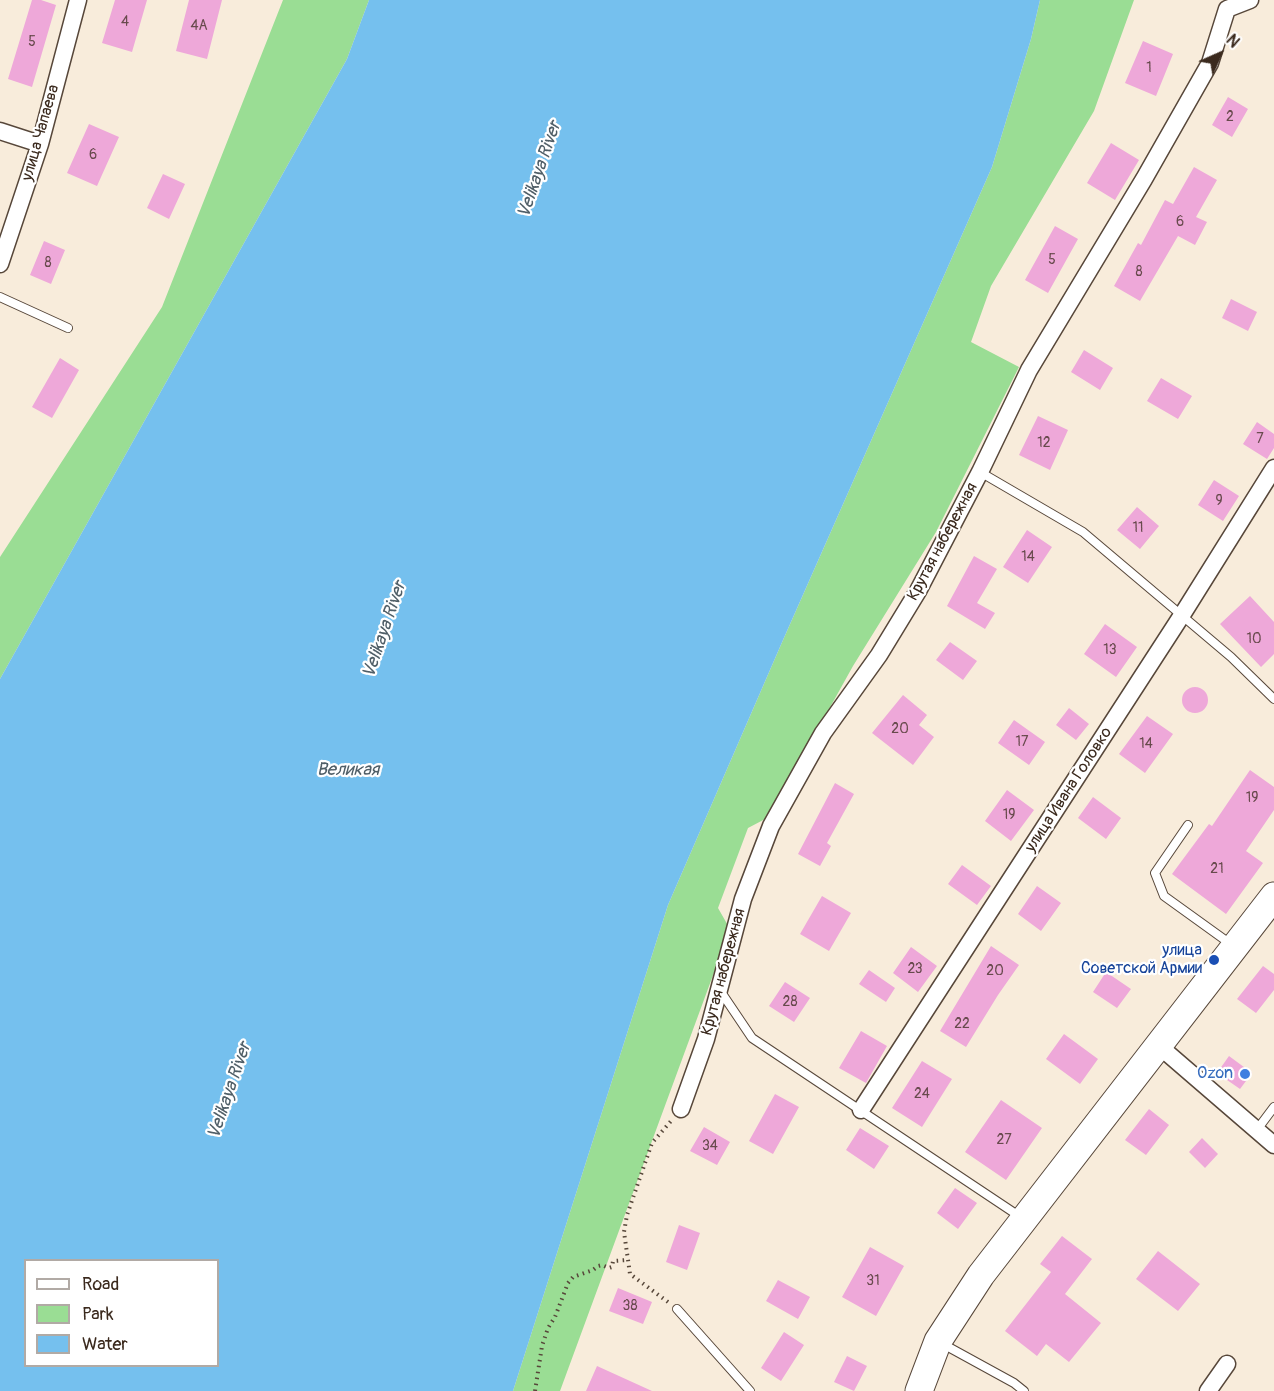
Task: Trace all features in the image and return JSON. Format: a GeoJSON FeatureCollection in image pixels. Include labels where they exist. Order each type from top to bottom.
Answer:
{"type":"FeatureCollection","features":[{"type":"Feature","properties":{"kind":"main road"},"geometry":{"type":"LineString","coordinates":[[919,1391],[938,1341],[981,1275],[1274,896]]}},
{"type":"Feature","properties":{"kind":"street","name":"улица Чапаева"},"geometry":{"type":"LineString","coordinates":[[0,264],[40,144],[78,0]]}},
{"type":"Feature","properties":{"kind":"street","name":"Крутая набережная"},"geometry":{"type":"LineString","coordinates":[[681,1109],[706,1039],[743,899],[771,826],[823,733],[879,654],[918,591],[980,472],[1029,370],[1144,179],[1210,63],[1227,9],[1250,0]]}},
{"type":"Feature","properties":{"kind":"street"},"geometry":{"type":"LineString","coordinates":[[0,131],[40,144]]}},
{"type":"Feature","properties":{"kind":"street","name":"улица Ивана Головко"},"geometry":{"type":"LineString","coordinates":[[861,1110],[1182,615],[1274,468]]}},
{"type":"Feature","properties":{"kind":"street"},"geometry":{"type":"LineString","coordinates":[[1158,1046],[1274,1145]]}},
{"type":"Feature","properties":{"kind":"street"},"geometry":{"type":"LineString","coordinates":[[1208,1391],[1227,1364]]}},
{"type":"Feature","properties":{"kind":"lane"},"geometry":{"type":"LineString","coordinates":[[0,297],[68,328]]}},
{"type":"Feature","properties":{"kind":"lane"},"geometry":{"type":"LineString","coordinates":[[980,472],[1083,532],[1231,657],[1274,699]]}},
{"type":"Feature","properties":{"kind":"lane"},"geometry":{"type":"LineString","coordinates":[[1188,825],[1155,873],[1164,896],[1234,947]]}},
{"type":"Feature","properties":{"kind":"lane"},"geometry":{"type":"LineString","coordinates":[[718,989],[752,1038],[1024,1219]]}},
{"type":"Feature","properties":{"kind":"lane"},"geometry":{"type":"LineString","coordinates":[[1256,1131],[1274,1107]]}},
{"type":"Feature","properties":{"kind":"lane"},"geometry":{"type":"LineString","coordinates":[[677,1309],[750,1391]]}},
{"type":"Feature","properties":{"kind":"lane"},"geometry":{"type":"LineString","coordinates":[[938,1341],[1014,1383],[1024,1391]]}},
{"type":"Feature","properties":{"kind":"path"},"geometry":{"type":"LineString","coordinates":[[677,1309],[630,1274],[624,1232],[627,1215],[652,1143],[681,1109]]}},
{"type":"Feature","properties":{"kind":"path"},"geometry":{"type":"LineString","coordinates":[[535,1391],[542,1346],[568,1283],[573,1277],[594,1270],[598,1266],[609,1268],[612,1267],[613,1261],[627,1260]]}},
{"type":"Feature","properties":{"kind":"green space"},"geometry":{"type":"Polygon","coordinates":[[[283,0],[369,0],[347,59],[0,679],[0,557],[162,307],[283,0]]]}},
{"type":"Feature","properties":{"kind":"green space"},"geometry":{"type":"Polygon","coordinates":[[[1040,0],[1134,0],[1094,111],[991,286],[971,342],[1019,367],[936,532],[853,666],[769,817],[748,828],[718,908],[730,929],[560,1391],[513,1391],[668,905],[992,167],[1031,39],[1040,0]]]}},
{"type":"Feature","properties":{"kind":"water","name":"Великая"},"geometry":{"type":"Polygon","coordinates":[[[369,0],[1040,0],[1031,39],[992,167],[668,905],[513,1391],[0,1391],[0,679],[347,59],[369,0]]]}},
{"type":"Feature","properties":{"kind":"building"},"geometry":{"type":"Polygon","coordinates":[[[32,0],[41,0],[56,5],[32,87],[8,79],[32,0]]]}},
{"type":"Feature","properties":{"kind":"building"},"geometry":{"type":"Polygon","coordinates":[[[115,0],[147,0],[132,52],[102,43],[115,0]]]}},
{"type":"Feature","properties":{"kind":"building"},"geometry":{"type":"Polygon","coordinates":[[[189,0],[222,0],[207,59],[176,51],[189,0]]]}},
{"type":"Feature","properties":{"kind":"building"},"geometry":{"type":"Polygon","coordinates":[[[1143,41],[1173,54],[1156,96],[1125,83],[1143,41]]]}},
{"type":"Feature","properties":{"kind":"building"},"geometry":{"type":"Polygon","coordinates":[[[1228,97],[1248,109],[1232,137],[1212,125],[1228,97]]]}},
{"type":"Feature","properties":{"kind":"building"},"geometry":{"type":"Polygon","coordinates":[[[89,124],[119,137],[97,186],[67,173],[89,124]]]}},
{"type":"Feature","properties":{"kind":"building"},"geometry":{"type":"Polygon","coordinates":[[[1111,143],[1139,160],[1115,200],[1087,183],[1111,143]]]}},
{"type":"Feature","properties":{"kind":"building"},"geometry":{"type":"Polygon","coordinates":[[[1194,167],[1217,180],[1196,217],[1207,222],[1195,245],[1178,236],[1140,301],[1114,286],[1138,243],[1141,245],[1165,200],[1173,204],[1194,167]]]}},
{"type":"Feature","properties":{"kind":"building"},"geometry":{"type":"Polygon","coordinates":[[[163,174],[185,184],[169,219],[147,208],[163,174]]]}},
{"type":"Feature","properties":{"kind":"building"},"geometry":{"type":"Polygon","coordinates":[[[1055,226],[1078,239],[1048,293],[1025,280],[1055,226]]]}},
{"type":"Feature","properties":{"kind":"building"},"geometry":{"type":"Polygon","coordinates":[[[44,241],[65,250],[51,284],[30,275],[44,241]]]}},
{"type":"Feature","properties":{"kind":"building"},"geometry":{"type":"Polygon","coordinates":[[[1231,299],[1257,312],[1248,331],[1222,318],[1231,299]]]}},
{"type":"Feature","properties":{"kind":"building"},"geometry":{"type":"Polygon","coordinates":[[[1084,350],[1113,368],[1100,390],[1071,372],[1084,350]]]}},
{"type":"Feature","properties":{"kind":"building"},"geometry":{"type":"Polygon","coordinates":[[[60,358],[79,370],[52,418],[32,407],[60,358]]]}},
{"type":"Feature","properties":{"kind":"building"},"geometry":{"type":"Polygon","coordinates":[[[1161,378],[1192,396],[1178,419],[1147,401],[1161,378]]]}},
{"type":"Feature","properties":{"kind":"building"},"geometry":{"type":"Polygon","coordinates":[[[1038,416],[1068,430],[1050,470],[1019,455],[1038,416]]]}},
{"type":"Feature","properties":{"kind":"building"},"geometry":{"type":"Polygon","coordinates":[[[1257,422],[1274,434],[1274,448],[1267,459],[1243,444],[1257,422]]]}},
{"type":"Feature","properties":{"kind":"building"},"geometry":{"type":"Polygon","coordinates":[[[1214,480],[1239,496],[1223,521],[1198,505],[1214,480]]]}},
{"type":"Feature","properties":{"kind":"building"},"geometry":{"type":"Polygon","coordinates":[[[1137,507],[1159,526],[1140,549],[1117,530],[1137,507]]]}},
{"type":"Feature","properties":{"kind":"building"},"geometry":{"type":"Polygon","coordinates":[[[1027,530],[1052,547],[1028,583],[1003,567],[1027,530]]]}},
{"type":"Feature","properties":{"kind":"building"},"geometry":{"type":"Polygon","coordinates":[[[974,556],[997,569],[977,603],[995,613],[985,629],[947,606],[974,556]]]}},
{"type":"Feature","properties":{"kind":"building"},"geometry":{"type":"Polygon","coordinates":[[[1250,596],[1274,622],[1274,654],[1261,667],[1220,624],[1250,596]]]}},
{"type":"Feature","properties":{"kind":"building"},"geometry":{"type":"Polygon","coordinates":[[[1105,624],[1137,647],[1116,677],[1084,654],[1105,624]]]}},
{"type":"Feature","properties":{"kind":"building"},"geometry":{"type":"Polygon","coordinates":[[[950,642],[977,661],[963,680],[936,660],[950,642]]]}},
{"type":"Feature","properties":{"kind":"building"},"geometry":{"type":"Polygon","coordinates":[[[1195,687],[1204,691],[1208,700],[1204,709],[1195,713],[1186,709],[1182,700],[1186,691],[1195,687]]]}},
{"type":"Feature","properties":{"kind":"building"},"geometry":{"type":"Polygon","coordinates":[[[903,695],[927,715],[919,725],[934,737],[913,765],[872,733],[903,695]]]}},
{"type":"Feature","properties":{"kind":"building"},"geometry":{"type":"Polygon","coordinates":[[[1069,708],[1089,724],[1076,740],[1056,725],[1069,708]]]}},
{"type":"Feature","properties":{"kind":"building"},"geometry":{"type":"Polygon","coordinates":[[[1147,716],[1173,734],[1145,773],[1119,754],[1147,716]]]}},
{"type":"Feature","properties":{"kind":"building"},"geometry":{"type":"Polygon","coordinates":[[[1014,720],[1045,742],[1029,765],[998,743],[1014,720]]]}},
{"type":"Feature","properties":{"kind":"building"},"geometry":{"type":"Polygon","coordinates":[[[1250,770],[1274,787],[1274,810],[1246,851],[1263,863],[1226,914],[1172,874],[1209,824],[1212,826],[1250,770]]]}},
{"type":"Feature","properties":{"kind":"building"},"geometry":{"type":"Polygon","coordinates":[[[835,783],[854,794],[827,843],[831,846],[820,866],[798,854],[835,783]]]}},
{"type":"Feature","properties":{"kind":"building"},"geometry":{"type":"Polygon","coordinates":[[[1007,790],[1034,810],[1011,841],[985,821],[1007,790]]]}},
{"type":"Feature","properties":{"kind":"building"},"geometry":{"type":"Polygon","coordinates":[[[1093,797],[1121,818],[1106,839],[1078,818],[1093,797]]]}},
{"type":"Feature","properties":{"kind":"building"},"geometry":{"type":"Polygon","coordinates":[[[962,865],[991,886],[977,905],[948,884],[962,865]]]}},
{"type":"Feature","properties":{"kind":"building"},"geometry":{"type":"Polygon","coordinates":[[[1037,886],[1061,903],[1041,931],[1018,914],[1037,886]]]}},
{"type":"Feature","properties":{"kind":"building"},"geometry":{"type":"Polygon","coordinates":[[[822,896],[851,913],[829,951],[800,934],[822,896]]]}},
{"type":"Feature","properties":{"kind":"building"},"geometry":{"type":"Polygon","coordinates":[[[991,946],[1019,965],[966,1047],[940,1031],[991,946]]]}},
{"type":"Feature","properties":{"kind":"building"},"geometry":{"type":"Polygon","coordinates":[[[911,947],[937,966],[918,992],[893,973],[911,947]]]}},
{"type":"Feature","properties":{"kind":"building"},"geometry":{"type":"Polygon","coordinates":[[[1263,966],[1274,974],[1274,990],[1256,1013],[1237,999],[1263,966]]]}},
{"type":"Feature","properties":{"kind":"building"},"geometry":{"type":"Polygon","coordinates":[[[869,970],[895,988],[886,1002],[859,984],[869,970]]]}},
{"type":"Feature","properties":{"kind":"building"},"geometry":{"type":"Polygon","coordinates":[[[1106,972],[1131,989],[1117,1008],[1093,992],[1106,972]]]}},
{"type":"Feature","properties":{"kind":"building"},"geometry":{"type":"Polygon","coordinates":[[[785,982],[810,998],[794,1022],[769,1006],[785,982]]]}},
{"type":"Feature","properties":{"kind":"building"},"geometry":{"type":"Polygon","coordinates":[[[861,1031],[887,1046],[866,1083],[839,1068],[861,1031]]]}},
{"type":"Feature","properties":{"kind":"building"},"geometry":{"type":"Polygon","coordinates":[[[1064,1034],[1098,1059],[1080,1084],[1046,1059],[1064,1034]]]}},
{"type":"Feature","properties":{"kind":"building"},"geometry":{"type":"Polygon","coordinates":[[[1229,1056],[1252,1073],[1240,1089],[1217,1073],[1229,1056]]]}},
{"type":"Feature","properties":{"kind":"building"},"geometry":{"type":"Polygon","coordinates":[[[922,1061],[952,1079],[922,1127],[892,1108],[922,1061]]]}},
{"type":"Feature","properties":{"kind":"building"},"geometry":{"type":"Polygon","coordinates":[[[775,1094],[799,1107],[773,1154],[749,1141],[775,1094]]]}},
{"type":"Feature","properties":{"kind":"building"},"geometry":{"type":"Polygon","coordinates":[[[1001,1100],[1042,1128],[1006,1180],[965,1152],[1001,1100]]]}},
{"type":"Feature","properties":{"kind":"building"},"geometry":{"type":"Polygon","coordinates":[[[1149,1109],[1169,1125],[1146,1155],[1125,1140],[1149,1109]]]}},
{"type":"Feature","properties":{"kind":"building"},"geometry":{"type":"Polygon","coordinates":[[[704,1127],[730,1142],[717,1165],[690,1151],[704,1127]]]}},
{"type":"Feature","properties":{"kind":"building"},"geometry":{"type":"Polygon","coordinates":[[[860,1128],[889,1146],[874,1169],[846,1150],[860,1128]]]}},
{"type":"Feature","properties":{"kind":"building"},"geometry":{"type":"Polygon","coordinates":[[[1202,1138],[1218,1154],[1205,1168],[1189,1152],[1202,1138]]]}},
{"type":"Feature","properties":{"kind":"building"},"geometry":{"type":"Polygon","coordinates":[[[955,1188],[977,1203],[958,1229],[937,1213],[955,1188]]]}},
{"type":"Feature","properties":{"kind":"building"},"geometry":{"type":"Polygon","coordinates":[[[679,1225],[700,1233],[687,1270],[666,1262],[679,1225]]]}},
{"type":"Feature","properties":{"kind":"building"},"geometry":{"type":"Polygon","coordinates":[[[1062,1236],[1092,1259],[1065,1294],[1101,1323],[1069,1362],[1046,1344],[1037,1356],[1005,1331],[1051,1272],[1040,1264],[1062,1236]]]}},
{"type":"Feature","properties":{"kind":"building"},"geometry":{"type":"Polygon","coordinates":[[[870,1247],[904,1266],[876,1316],[842,1297],[870,1247]]]}},
{"type":"Feature","properties":{"kind":"building"},"geometry":{"type":"Polygon","coordinates":[[[1158,1251],[1200,1284],[1178,1311],[1136,1279],[1158,1251]]]}},
{"type":"Feature","properties":{"kind":"building"},"geometry":{"type":"Polygon","coordinates":[[[778,1280],[810,1297],[798,1319],[766,1301],[778,1280]]]}},
{"type":"Feature","properties":{"kind":"building"},"geometry":{"type":"Polygon","coordinates":[[[618,1288],[652,1302],[643,1324],[609,1311],[618,1288]]]}},
{"type":"Feature","properties":{"kind":"building"},"geometry":{"type":"Polygon","coordinates":[[[784,1332],[804,1345],[781,1381],[761,1368],[784,1332]]]}},
{"type":"Feature","properties":{"kind":"building"},"geometry":{"type":"Polygon","coordinates":[[[847,1356],[867,1366],[854,1391],[834,1382],[847,1356]]]}},
{"type":"Feature","properties":{"kind":"building"},"geometry":{"type":"Polygon","coordinates":[[[597,1366],[652,1391],[586,1391],[597,1366]]]}},
{"type":"Feature","properties":{"kind":"place","name":"улица Советской Армии"},"geometry":{"type":"Point","coordinates":[1214,960]}},
{"type":"Feature","properties":{"kind":"place","name":"Ozon"},"geometry":{"type":"Point","coordinates":[1245,1074]}},
{"type":"Feature","properties":{"kind":"water label","name":"Velikaya River"},"geometry":{"type":"Point","coordinates":[540,170]}},
{"type":"Feature","properties":{"kind":"water label","name":"Velikaya River"},"geometry":{"type":"Point","coordinates":[385,630]}},
{"type":"Feature","properties":{"kind":"water label","name":"Velikaya River"},"geometry":{"type":"Point","coordinates":[230,1091]}}]}
